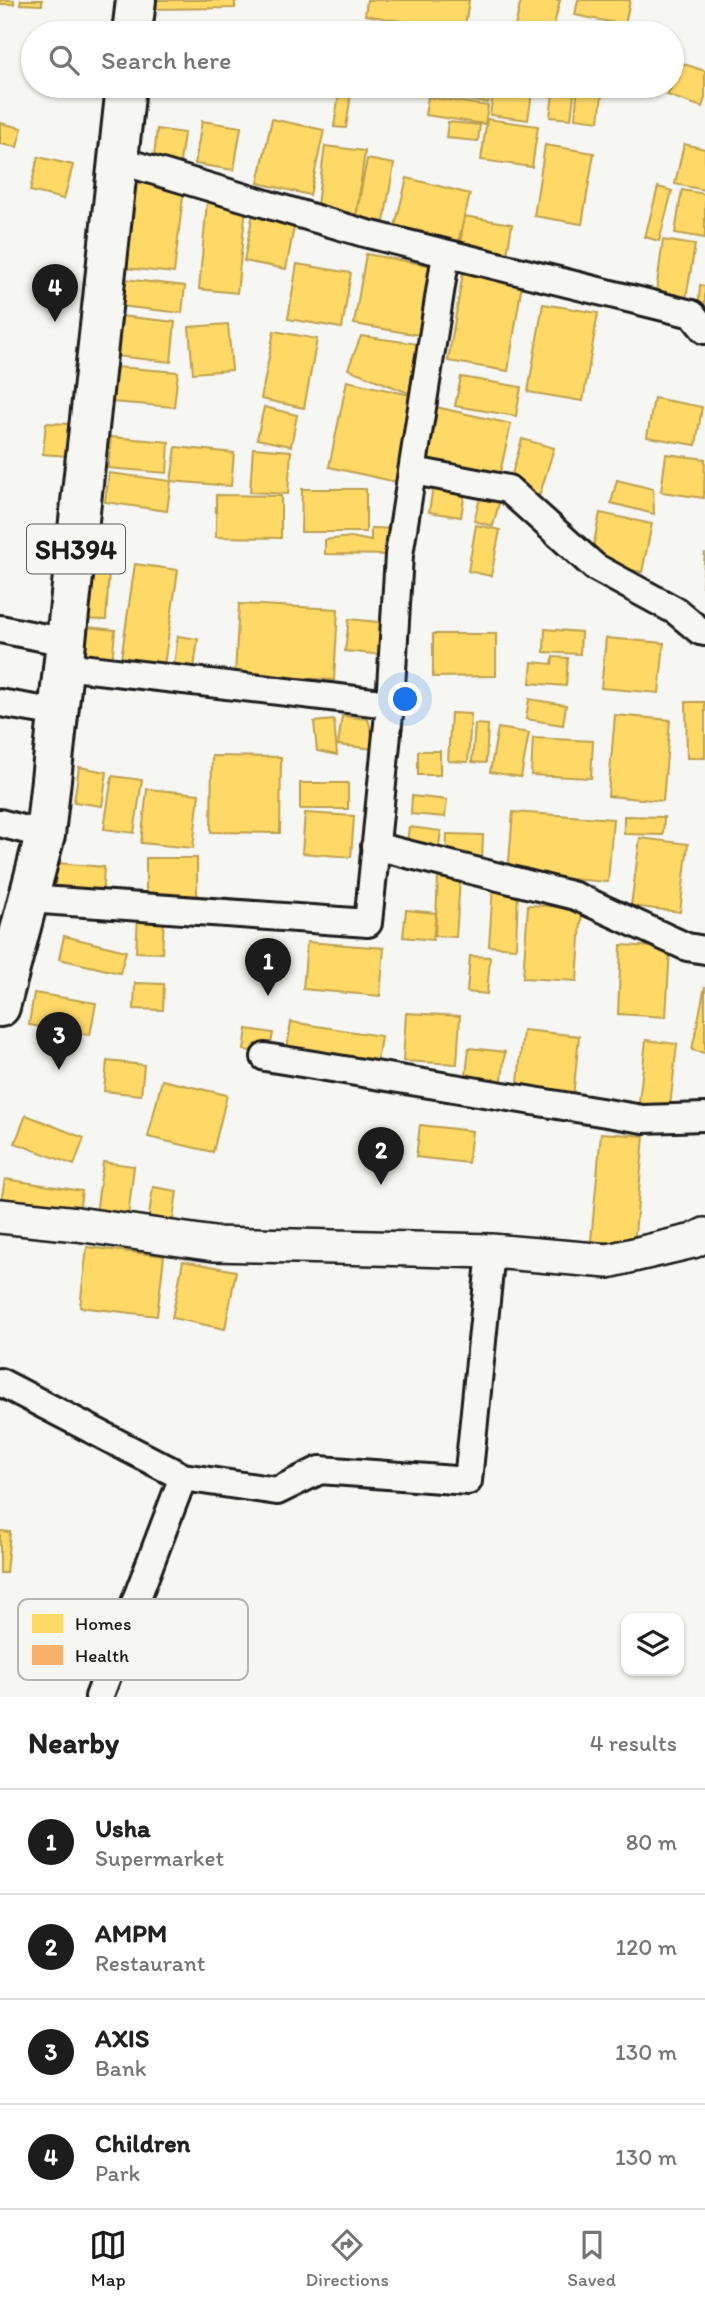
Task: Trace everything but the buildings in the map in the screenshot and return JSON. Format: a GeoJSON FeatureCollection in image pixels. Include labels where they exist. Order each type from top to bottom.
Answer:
{"type":"FeatureCollection","features":[{"type":"Feature","properties":{"kind":"main road"},"geometry":{"type":"LineString","coordinates":[[133,21],[135,0]]}},
{"type":"Feature","properties":{"kind":"main road","name":"SH394"},"geometry":{"type":"LineString","coordinates":[[0,1007],[45,835],[125,98]]}},
{"type":"Feature","properties":{"kind":"street"},"geometry":{"type":"LineString","coordinates":[[118,160],[364,233],[692,314],[705,330]]}},
{"type":"Feature","properties":{"kind":"street"},"geometry":{"type":"LineString","coordinates":[[28,899],[368,923],[390,704],[399,555],[446,254]]}},
{"type":"Feature","properties":{"kind":"street"},"geometry":{"type":"LineString","coordinates":[[414,471],[508,489],[595,568],[676,611],[700,631],[705,632]]}},
{"type":"Feature","properties":{"kind":"street"},"geometry":{"type":"LineString","coordinates":[[0,629],[65,654],[390,704]]}},
{"type":"Feature","properties":{"kind":"street"},"geometry":{"type":"LineString","coordinates":[[0,703],[59,713]]}},
{"type":"Feature","properties":{"kind":"street"},"geometry":{"type":"LineString","coordinates":[[0,823],[45,835]]}},
{"type":"Feature","properties":{"kind":"street"},"geometry":{"type":"LineString","coordinates":[[375,846],[575,896],[687,947],[705,950]]}},
{"type":"Feature","properties":{"kind":"street"},"geometry":{"type":"LineString","coordinates":[[265,1057],[643,1119],[705,1117]]}},
{"type":"Feature","properties":{"kind":"street"},"geometry":{"type":"LineString","coordinates":[[0,1216],[214,1244],[491,1251],[608,1261],[693,1241],[705,1235]]}},
{"type":"Feature","properties":{"kind":"street"},"geometry":{"type":"LineString","coordinates":[[0,1382],[183,1477],[278,1491],[320,1470],[468,1481],[491,1251]]}},
{"type":"Feature","properties":{"kind":"street"},"geometry":{"type":"LineString","coordinates":[[136,1599],[183,1477]]}},
{"type":"Feature","properties":{"kind":"street"},"geometry":{"type":"LineString","coordinates":[[99,1697],[105,1680]]}},
{"type":"Feature","properties":{"kind":"place","name":"Children"},"geometry":{"type":"Point","coordinates":[55,322]}},
{"type":"Feature","properties":{"kind":"place","name":"Usha"},"geometry":{"type":"Point","coordinates":[268,996]}},
{"type":"Feature","properties":{"kind":"place","name":"AXIS"},"geometry":{"type":"Point","coordinates":[59,1070]}},
{"type":"Feature","properties":{"kind":"place","name":"AMPM"},"geometry":{"type":"Point","coordinates":[381,1185]}}]}
